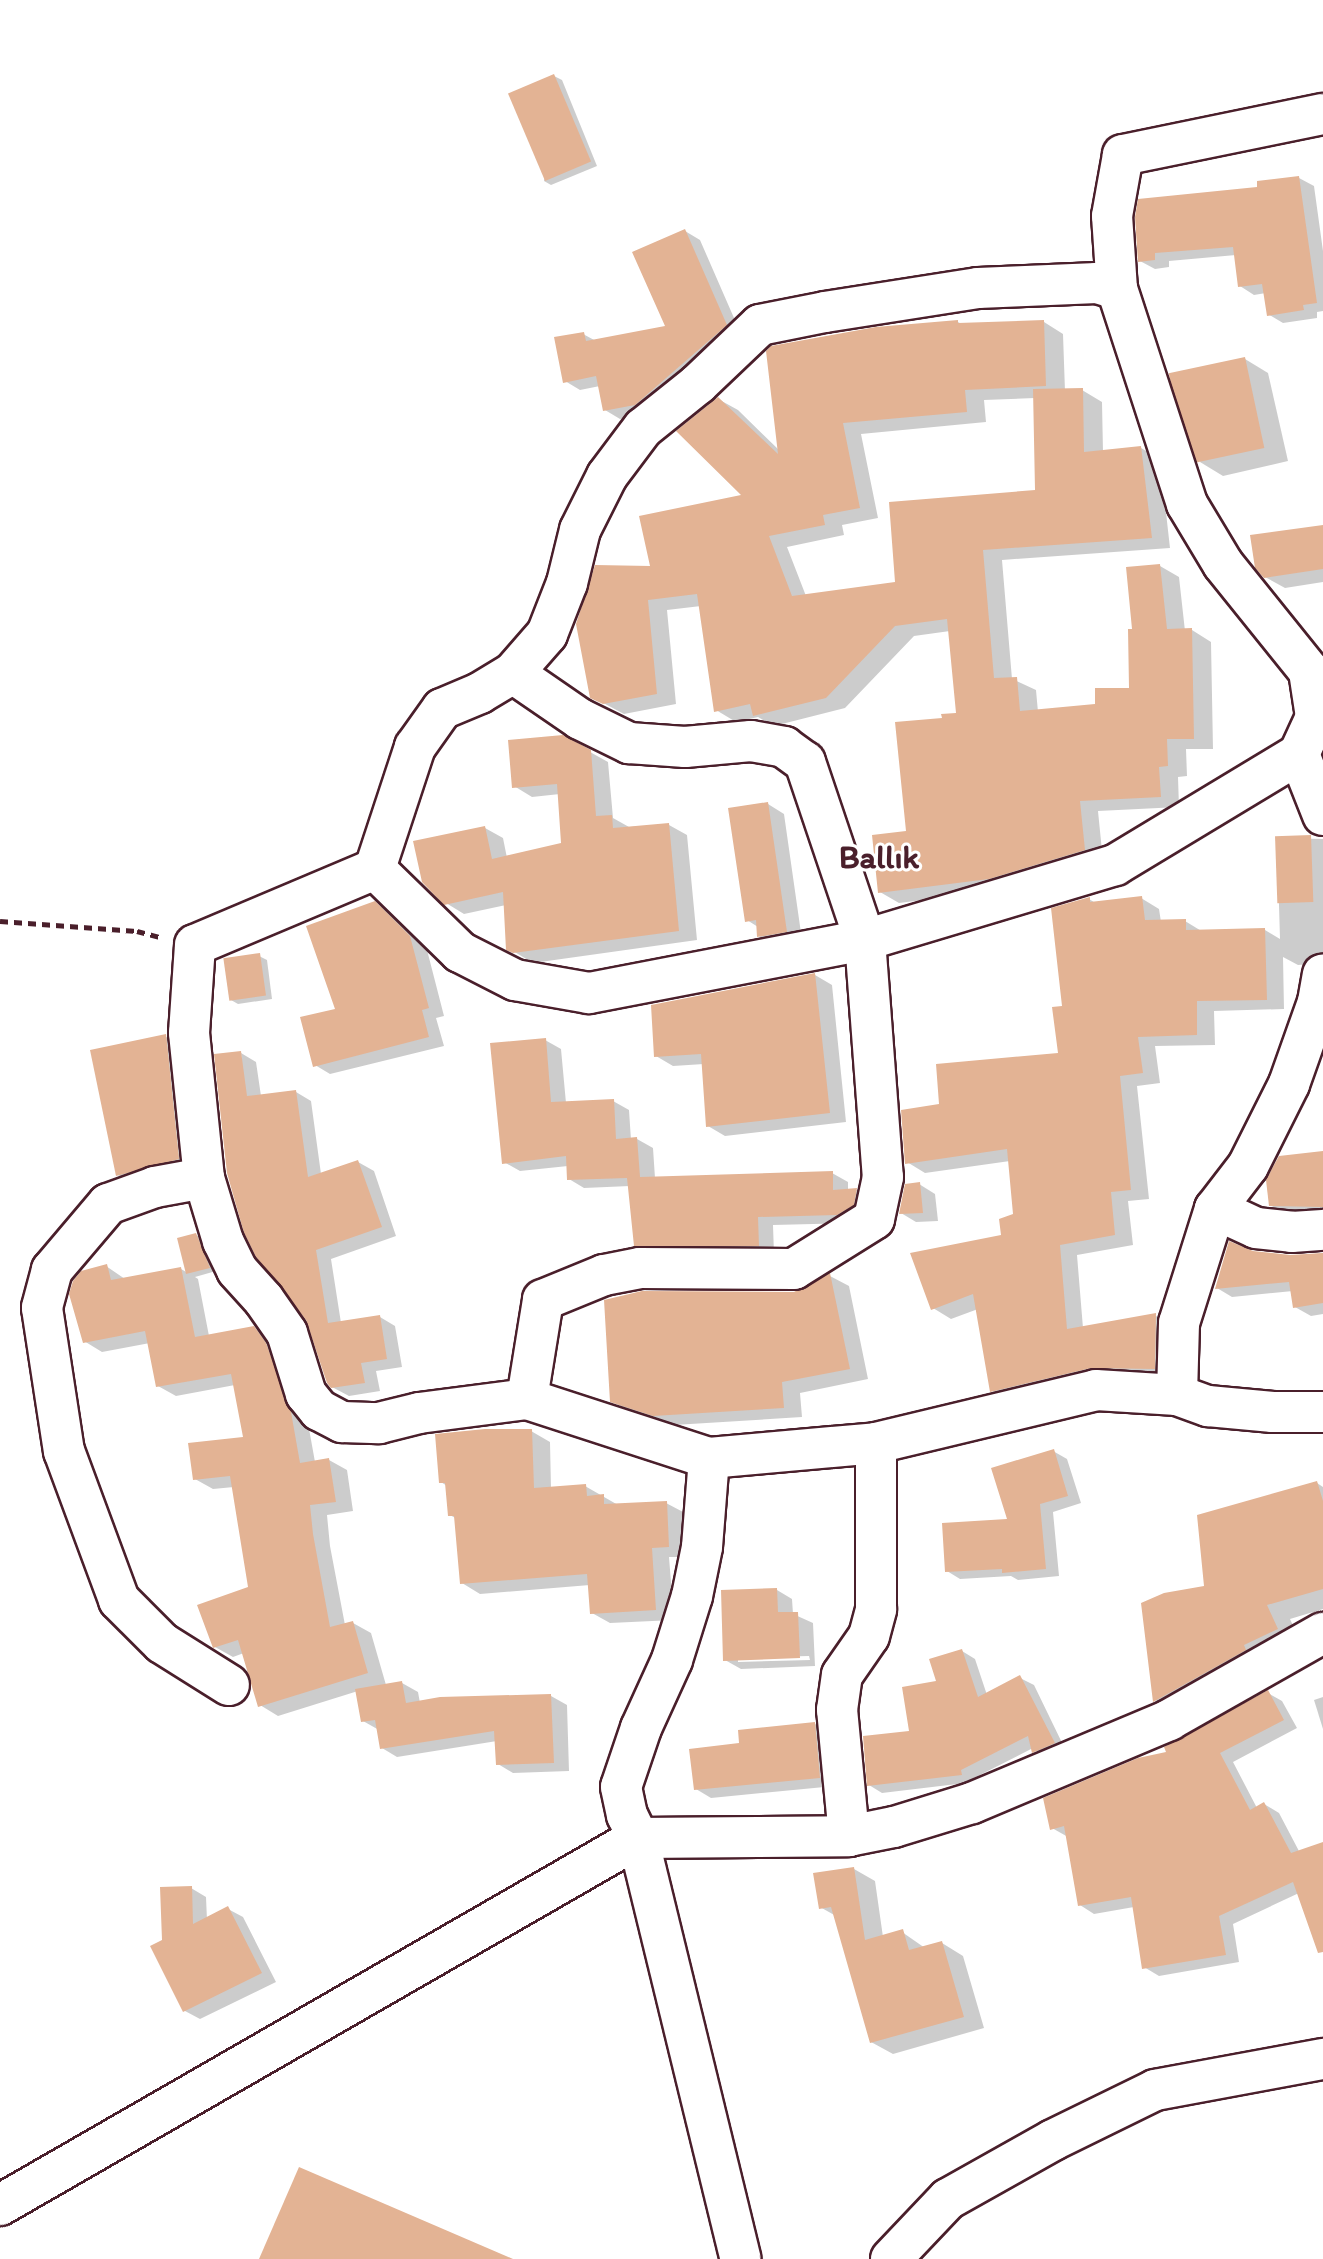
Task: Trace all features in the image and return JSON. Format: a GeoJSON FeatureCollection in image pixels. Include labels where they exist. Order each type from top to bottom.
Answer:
{"type":"FeatureCollection","features":[{"type":"Feature","properties":{"kind":"street"},"geometry":{"type":"LineString","coordinates":[[375,869],[460,952],[515,980],[589,993],[865,940],[1115,865],[1299,754],[1316,717],[1316,670],[1223,564],[1187,504],[1117,289],[1112,216],[1123,155],[1323,114]]}},
{"type":"Feature","properties":{"kind":"street"},"geometry":{"type":"LineString","coordinates":[[1117,289],[1097,283],[978,288],[760,325],[698,384],[643,428],[607,476],[580,530],[567,583],[547,634],[513,673],[480,693],[442,709],[415,747],[375,869],[195,945],[189,1033],[204,1178],[223,1241],[237,1270],[264,1300],[287,1333],[298,1374],[319,1410],[342,1422],[379,1423],[419,1413],[527,1399],[709,1458],[876,1443],[1096,1390],[1177,1395],[1208,1406],[1323,1412]]}},
{"type":"Feature","properties":{"kind":"street"},"geometry":{"type":"LineString","coordinates":[[513,673],[580,719],[629,743],[685,747],[751,741],[784,747],[805,762],[865,940],[883,1177],[874,1219],[794,1269],[640,1268],[604,1275],[543,1300],[527,1399]]}},
{"type":"Feature","properties":{"kind":"street"},"geometry":{"type":"LineString","coordinates":[[1299,754],[1323,815]]}},
{"type":"Feature","properties":{"kind":"street"},"geometry":{"type":"LineString","coordinates":[[1177,1395],[1179,1323],[1215,1209],[1248,1166],[1289,1084],[1318,1002],[1323,974]]}},
{"type":"Feature","properties":{"kind":"street"},"geometry":{"type":"LineString","coordinates":[[204,1178],[155,1187],[108,1204],[52,1270],[42,1308],[64,1451],[119,1600],[162,1643],[229,1685]]}},
{"type":"Feature","properties":{"kind":"street"},"geometry":{"type":"LineString","coordinates":[[1215,1209],[1256,1228],[1292,1232],[1323,1230]]}},
{"type":"Feature","properties":{"kind":"street"},"geometry":{"type":"LineString","coordinates":[[849,1836],[837,1710],[842,1675],[869,1636],[876,1609],[876,1443]]}},
{"type":"Feature","properties":{"kind":"street"},"geometry":{"type":"LineString","coordinates":[[709,1458],[702,1547],[692,1596],[672,1660],[641,1728],[621,1787],[627,1815],[638,1838],[741,2259]]}},
{"type":"Feature","properties":{"kind":"street"},"geometry":{"type":"LineString","coordinates":[[0,2205],[638,1838],[849,1836],[894,1827],[972,1803],[1155,1726],[1323,1633]]}},
{"type":"Feature","properties":{"kind":"street"},"geometry":{"type":"LineString","coordinates":[[891,2259],[948,2199],[1053,2140],[1155,2090],[1323,2059]]}},
{"type":"Feature","properties":{"kind":"path"},"geometry":{"type":"LineString","coordinates":[[0,921],[137,931],[195,945]]}},
{"type":"Feature","properties":{"kind":"building"},"geometry":{"type":"Polygon","coordinates":[[[554,74],[591,161],[545,181],[508,94],[554,74]]]}},
{"type":"Feature","properties":{"kind":"building"},"geometry":{"type":"Polygon","coordinates":[[[1299,176],[1317,303],[1303,305],[1304,310],[1267,316],[1262,284],[1238,287],[1233,247],[1155,253],[1155,260],[1138,262],[1135,217],[1138,199],[1257,187],[1257,181],[1299,176]]]}},
{"type":"Feature","properties":{"kind":"building"},"geometry":{"type":"Polygon","coordinates":[[[685,229],[727,325],[635,405],[603,411],[596,376],[563,383],[554,337],[584,332],[586,341],[665,326],[632,252],[685,229]]]}},
{"type":"Feature","properties":{"kind":"building"},"geometry":{"type":"Polygon","coordinates":[[[958,320],[958,323],[1044,320],[1046,386],[965,390],[967,412],[843,423],[860,508],[823,515],[825,525],[769,536],[792,596],[895,582],[889,502],[1035,490],[1033,389],[1083,388],[1084,452],[1141,446],[1152,538],[983,550],[994,678],[1017,677],[1020,711],[1095,704],[1095,688],[1129,688],[1128,629],[1132,629],[1126,567],[1160,564],[1167,629],[1192,628],[1194,739],[1167,739],[1168,766],[1159,767],[1161,797],[1080,801],[1085,850],[989,879],[878,893],[872,835],[906,831],[895,722],[942,718],[941,714],[956,713],[947,619],[895,626],[826,698],[753,716],[750,704],[714,712],[697,594],[648,600],[657,694],[603,704],[590,698],[576,624],[595,565],[650,566],[639,516],[741,495],[676,431],[718,397],[778,454],[766,351],[771,346],[876,327],[958,320]]]}},
{"type":"Feature","properties":{"kind":"building"},"geometry":{"type":"Polygon","coordinates":[[[1245,357],[1264,448],[1188,464],[1169,373],[1245,357]]]}},
{"type":"Feature","properties":{"kind":"building"},"geometry":{"type":"Polygon","coordinates":[[[1323,525],[1323,569],[1264,578],[1255,568],[1250,535],[1323,525]]]}},
{"type":"Feature","properties":{"kind":"building"},"geometry":{"type":"Polygon","coordinates":[[[563,735],[591,750],[596,816],[612,815],[613,828],[669,823],[679,931],[513,953],[506,950],[503,892],[444,905],[422,882],[413,841],[485,826],[492,859],[561,843],[557,784],[512,788],[508,740],[563,735]]]}},
{"type":"Feature","properties":{"kind":"building"},"geometry":{"type":"Polygon","coordinates":[[[768,802],[787,932],[757,937],[756,920],[745,922],[728,808],[768,802]]]}},
{"type":"Feature","properties":{"kind":"building"},"geometry":{"type":"Polygon","coordinates":[[[1311,835],[1313,902],[1277,903],[1275,836],[1311,835]]]}},
{"type":"Feature","properties":{"kind":"building"},"geometry":{"type":"Polygon","coordinates":[[[1142,896],[1145,920],[1186,919],[1186,930],[1265,928],[1267,1000],[1197,1001],[1197,1035],[1138,1037],[1143,1073],[1120,1076],[1131,1190],[1111,1192],[1115,1235],[1060,1245],[1067,1329],[1156,1313],[1155,1369],[1091,1368],[990,1392],[973,1294],[931,1310],[910,1253],[1001,1235],[999,1219],[1013,1214],[1007,1149],[905,1164],[901,1110],[939,1104],[936,1064],[1058,1053],[1052,1007],[1062,1006],[1051,908],[1090,897],[1090,902],[1142,896]]]}},
{"type":"Feature","properties":{"kind":"building"},"geometry":{"type":"Polygon","coordinates":[[[375,901],[410,936],[429,1008],[422,1010],[429,1037],[313,1067],[300,1017],[335,1009],[306,926],[375,901]]]}},
{"type":"Feature","properties":{"kind":"building"},"geometry":{"type":"Polygon","coordinates":[[[260,953],[266,996],[229,1001],[223,958],[260,953]]]}},
{"type":"Feature","properties":{"kind":"building"},"geometry":{"type":"Polygon","coordinates":[[[815,973],[830,1113],[706,1127],[701,1054],[654,1057],[651,1005],[815,973]]]}},
{"type":"Feature","properties":{"kind":"building"},"geometry":{"type":"Polygon","coordinates":[[[166,1034],[179,1159],[116,1176],[90,1050],[166,1034]]]}},
{"type":"Feature","properties":{"kind":"building"},"geometry":{"type":"Polygon","coordinates":[[[546,1038],[551,1102],[614,1099],[616,1139],[637,1137],[640,1177],[833,1171],[833,1190],[857,1188],[854,1205],[837,1215],[758,1217],[759,1246],[634,1246],[627,1178],[567,1180],[566,1156],[502,1164],[490,1043],[546,1038]]]}},
{"type":"Feature","properties":{"kind":"building"},"geometry":{"type":"Polygon","coordinates":[[[241,1051],[247,1096],[296,1090],[308,1177],[358,1160],[382,1227],[316,1250],[328,1323],[380,1315],[387,1359],[361,1363],[365,1383],[331,1388],[306,1320],[256,1257],[244,1233],[227,1173],[214,1054],[241,1051]]]}},
{"type":"Feature","properties":{"kind":"building"},"geometry":{"type":"Polygon","coordinates":[[[1323,1151],[1323,1207],[1269,1206],[1266,1180],[1279,1156],[1323,1151]]]}},
{"type":"Feature","properties":{"kind":"building"},"geometry":{"type":"Polygon","coordinates":[[[920,1182],[923,1213],[899,1214],[905,1184],[920,1182]]]}},
{"type":"Feature","properties":{"kind":"building"},"geometry":{"type":"Polygon","coordinates":[[[196,1233],[210,1268],[186,1274],[177,1238],[196,1233]]]}},
{"type":"Feature","properties":{"kind":"building"},"geometry":{"type":"Polygon","coordinates":[[[1229,1241],[1253,1251],[1290,1255],[1323,1253],[1323,1303],[1293,1308],[1289,1282],[1215,1289],[1229,1241]]]}},
{"type":"Feature","properties":{"kind":"building"},"geometry":{"type":"Polygon","coordinates":[[[107,1264],[111,1280],[181,1267],[195,1337],[254,1326],[266,1343],[291,1412],[300,1463],[329,1458],[336,1502],[310,1505],[313,1534],[330,1627],[353,1621],[368,1673],[258,1707],[238,1640],[213,1648],[197,1605],[248,1587],[230,1476],[193,1480],[188,1443],[243,1437],[231,1374],[156,1387],[145,1331],[83,1343],[69,1294],[73,1281],[81,1271],[107,1264]]]}},
{"type":"Feature","properties":{"kind":"building"},"geometry":{"type":"Polygon","coordinates":[[[830,1273],[850,1369],[782,1382],[784,1408],[653,1416],[610,1402],[604,1300],[642,1291],[794,1292],[830,1273]]]}},
{"type":"Feature","properties":{"kind":"building"},"geometry":{"type":"Polygon","coordinates":[[[485,1429],[532,1429],[534,1488],[586,1484],[587,1496],[604,1494],[604,1504],[667,1501],[669,1547],[652,1548],[656,1610],[590,1614],[587,1574],[460,1584],[454,1516],[448,1516],[445,1483],[439,1483],[435,1434],[485,1429]]]}},
{"type":"Feature","properties":{"kind":"building"},"geometry":{"type":"Polygon","coordinates":[[[1054,1449],[1068,1496],[1040,1504],[1046,1569],[1002,1573],[1002,1569],[945,1572],[942,1523],[1007,1519],[991,1468],[1054,1449]]]}},
{"type":"Feature","properties":{"kind":"building"},"geometry":{"type":"Polygon","coordinates":[[[1317,1481],[1323,1501],[1323,1589],[1267,1605],[1278,1629],[1244,1645],[1246,1650],[1153,1702],[1141,1603],[1164,1593],[1204,1586],[1197,1515],[1317,1481]]]}},
{"type":"Feature","properties":{"kind":"building"},"geometry":{"type":"Polygon","coordinates":[[[777,1588],[778,1612],[798,1612],[800,1658],[723,1661],[721,1590],[777,1588]]]}},
{"type":"Feature","properties":{"kind":"building"},"geometry":{"type":"Polygon","coordinates":[[[962,1649],[978,1697],[1020,1675],[1055,1743],[1032,1753],[1028,1736],[961,1770],[962,1775],[867,1786],[863,1736],[909,1731],[902,1687],[936,1681],[929,1659],[962,1649]]]}},
{"type":"Feature","properties":{"kind":"building"},"geometry":{"type":"Polygon","coordinates":[[[402,1681],[406,1703],[440,1697],[551,1694],[554,1763],[496,1765],[494,1731],[380,1749],[375,1720],[361,1722],[355,1689],[402,1681]]]}},
{"type":"Feature","properties":{"kind":"building"},"geometry":{"type":"Polygon","coordinates":[[[1268,1690],[1284,1720],[1220,1753],[1250,1810],[1264,1802],[1291,1853],[1323,1842],[1323,1952],[1318,1953],[1293,1882],[1219,1916],[1226,1955],[1142,1969],[1131,1897],[1078,1906],[1064,1826],[1050,1830],[1043,1798],[1138,1758],[1166,1752],[1164,1747],[1268,1690]]]}},
{"type":"Feature","properties":{"kind":"building"},"geometry":{"type":"Polygon","coordinates":[[[815,1722],[820,1778],[694,1790],[689,1749],[739,1743],[738,1730],[815,1722]]]}},
{"type":"Feature","properties":{"kind":"building"},"geometry":{"type":"Polygon","coordinates":[[[854,1867],[865,1940],[903,1929],[909,1950],[942,1941],[964,2017],[870,2043],[831,1907],[819,1909],[813,1873],[854,1867]]]}},
{"type":"Feature","properties":{"kind":"building"},"geometry":{"type":"Polygon","coordinates":[[[192,1886],[193,1924],[228,1906],[262,1973],[183,2012],[150,1946],[162,1940],[160,1887],[192,1886]]]}},
{"type":"Feature","properties":{"kind":"building"},"geometry":{"type":"Polygon","coordinates":[[[299,2167],[513,2259],[259,2259],[299,2167]]]}},
{"type":"Feature","properties":{"kind":"district","name":"Ballık"},"geometry":{"type":"Point","coordinates":[879,857]}}]}
